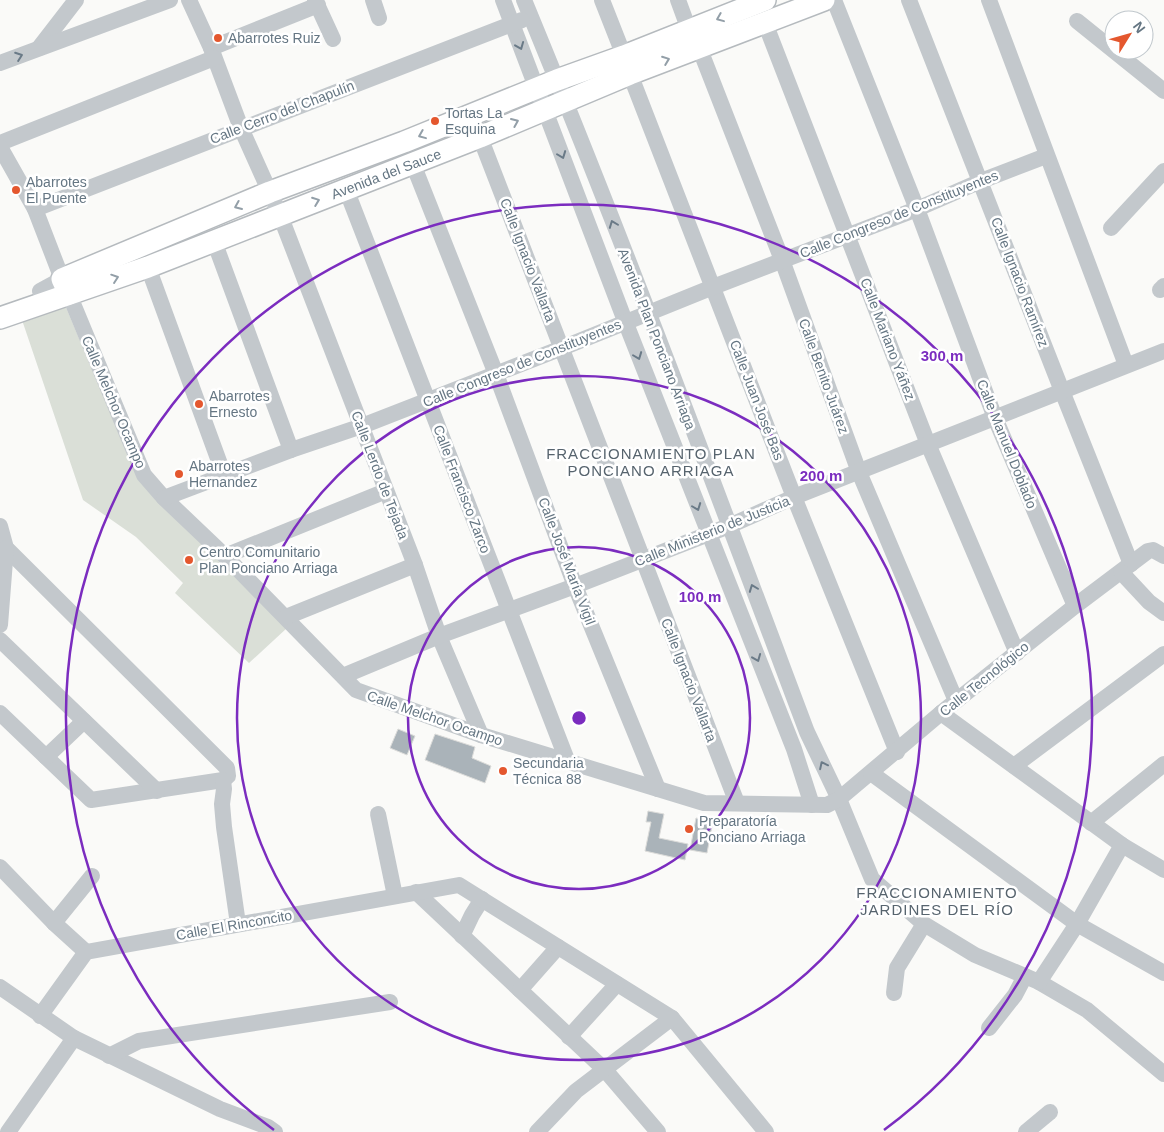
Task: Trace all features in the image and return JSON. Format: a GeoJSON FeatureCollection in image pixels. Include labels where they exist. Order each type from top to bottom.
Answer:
{"type":"FeatureCollection","features":[{"type":"Feature","properties":{"kind":"main road","name":"Avenida del Sauce"},"geometry":{"type":"LineString","coordinates":[[0,318],[37,298],[65,287],[270,192],[404,142],[557,80],[626,65],[694,39],[765,23],[824,0]]}},
{"type":"Feature","properties":{"kind":"main road","name":"Avenida del Sauce"},"geometry":{"type":"LineString","coordinates":[[694,39],[759,1]]}},
{"type":"Feature","properties":{"kind":"main road","name":"Avenida del Sauce"},"geometry":{"type":"LineString","coordinates":[[65,287],[148,267],[413,164],[565,101],[626,65]]}},
{"type":"Feature","properties":{"kind":"street"},"geometry":{"type":"LineString","coordinates":[[39,48],[76,0]]}},
{"type":"Feature","properties":{"kind":"street"},"geometry":{"type":"LineString","coordinates":[[0,63],[141,4],[170,0]]}},
{"type":"Feature","properties":{"kind":"street","name":"Calle Lerdo de Tejada"},"geometry":{"type":"LineString","coordinates":[[189,0],[213,53],[241,128],[280,215],[415,565],[439,636],[481,735]]}},
{"type":"Feature","properties":{"kind":"street"},"geometry":{"type":"LineString","coordinates":[[373,0],[379,18]]}},
{"type":"Feature","properties":{"kind":"street","name":"Avenida Plan Ponciano Arriaga"},"geometry":{"type":"LineString","coordinates":[[503,0],[625,322],[794,749],[812,805]]}},
{"type":"Feature","properties":{"kind":"street","name":"Avenida Plan Ponciano Arriaga"},"geometry":{"type":"LineString","coordinates":[[524,0],[648,314],[807,732],[839,799],[872,879],[924,924],[975,955],[1032,979],[1087,1010],[1164,1074]]}},
{"type":"Feature","properties":{"kind":"street","name":"Calle Juan José Bas"},"geometry":{"type":"LineString","coordinates":[[602,0],[794,497],[897,752]]}},
{"type":"Feature","properties":{"kind":"street","name":"Calle Benito Juárez"},"geometry":{"type":"LineString","coordinates":[[678,0],[782,260],[859,472],[956,701]]}},
{"type":"Feature","properties":{"kind":"street","name":"Calle Manuel Doblado"},"geometry":{"type":"LineString","coordinates":[[834,0],[917,209],[995,418],[1075,606]]}},
{"type":"Feature","properties":{"kind":"street","name":"Calle Ignacio Ramírez"},"geometry":{"type":"LineString","coordinates":[[909,0],[1062,391],[1126,568],[1149,602],[1164,613]]}},
{"type":"Feature","properties":{"kind":"street"},"geometry":{"type":"LineString","coordinates":[[989,0],[1126,366]]}},
{"type":"Feature","properties":{"kind":"street"},"geometry":{"type":"LineString","coordinates":[[0,142],[213,53],[316,3],[333,39]]}},
{"type":"Feature","properties":{"kind":"street","name":"Calle Cerro del Chapulín"},"geometry":{"type":"LineString","coordinates":[[35,209],[531,17]]}},
{"type":"Feature","properties":{"kind":"street"},"geometry":{"type":"LineString","coordinates":[[1077,21],[1163,87]]}},
{"type":"Feature","properties":{"kind":"street","name":"Calle Mariano Yáñez"},"geometry":{"type":"LineString","coordinates":[[765,23],[928,444],[1017,653]]}},
{"type":"Feature","properties":{"kind":"street","name":"Calle Ignacio Vallarta"},"geometry":{"type":"LineString","coordinates":[[480,137],[737,803]]}},
{"type":"Feature","properties":{"kind":"street","name":"Calle Melchor Ocampo"},"geometry":{"type":"LineString","coordinates":[[0,147],[35,209],[65,287],[144,476],[164,498],[226,556],[356,690],[481,735],[704,803],[827,805],[839,799]]}},
{"type":"Feature","properties":{"kind":"street","name":"Calle Congreso de Constituyentes"},"geometry":{"type":"LineString","coordinates":[[164,498],[291,450],[362,426],[648,314],[713,286],[917,209],[980,181],[1046,156]]}},
{"type":"Feature","properties":{"kind":"street","name":"Calle José María Vigil"},"geometry":{"type":"LineString","coordinates":[[413,164],[496,374],[576,586],[658,789]]}},
{"type":"Feature","properties":{"kind":"street"},"geometry":{"type":"LineString","coordinates":[[1111,228],[1162,176]]}},
{"type":"Feature","properties":{"kind":"street","name":"Calle Francisco Zarco"},"geometry":{"type":"LineString","coordinates":[[346,189],[567,760]]}},
{"type":"Feature","properties":{"kind":"street"},"geometry":{"type":"LineString","coordinates":[[214,241],[291,450]]}},
{"type":"Feature","properties":{"kind":"street"},"geometry":{"type":"LineString","coordinates":[[148,267],[224,475]]}},
{"type":"Feature","properties":{"kind":"street","name":"Calle Ministerio de Justicia"},"geometry":{"type":"LineString","coordinates":[[343,676],[439,636],[576,586],[729,526],[794,497],[1164,351]]}},
{"type":"Feature","properties":{"kind":"street"},"geometry":{"type":"LineString","coordinates":[[226,556],[386,491]]}},
{"type":"Feature","properties":{"kind":"street"},"geometry":{"type":"LineString","coordinates":[[0,526],[3,549],[0,624]]}},
{"type":"Feature","properties":{"kind":"street"},"geometry":{"type":"LineString","coordinates":[[0,713],[91,800],[222,780],[228,776],[227,768],[3,549]]}},
{"type":"Feature","properties":{"kind":"street","name":"Calle Tecnológico"},"geometry":{"type":"LineString","coordinates":[[839,799],[941,713],[1075,606],[1148,552],[1153,550],[1164,556]]}},
{"type":"Feature","properties":{"kind":"street"},"geometry":{"type":"LineString","coordinates":[[286,617],[415,565]]}},
{"type":"Feature","properties":{"kind":"street"},"geometry":{"type":"LineString","coordinates":[[0,640],[157,791]]}},
{"type":"Feature","properties":{"kind":"street"},"geometry":{"type":"LineString","coordinates":[[1014,766],[1164,654]]}},
{"type":"Feature","properties":{"kind":"street"},"geometry":{"type":"LineString","coordinates":[[941,713],[1122,845],[1164,870]]}},
{"type":"Feature","properties":{"kind":"street"},"geometry":{"type":"LineString","coordinates":[[46,757],[84,721]]}},
{"type":"Feature","properties":{"kind":"street"},"geometry":{"type":"LineString","coordinates":[[794,749],[807,732]]}},
{"type":"Feature","properties":{"kind":"street"},"geometry":{"type":"LineString","coordinates":[[1091,823],[1164,764]]}},
{"type":"Feature","properties":{"kind":"street"},"geometry":{"type":"LineString","coordinates":[[872,773],[1077,924],[1164,973]]}},
{"type":"Feature","properties":{"kind":"street"},"geometry":{"type":"LineString","coordinates":[[222,780],[224,789],[222,804],[224,827],[238,924]]}},
{"type":"Feature","properties":{"kind":"street"},"geometry":{"type":"LineString","coordinates":[[378,814],[394,896]]}},
{"type":"Feature","properties":{"kind":"street"},"geometry":{"type":"LineString","coordinates":[[989,1028],[1077,924],[1122,845]]}},
{"type":"Feature","properties":{"kind":"street"},"geometry":{"type":"LineString","coordinates":[[0,867],[54,923],[86,952],[40,1016]]}},
{"type":"Feature","properties":{"kind":"street"},"geometry":{"type":"LineString","coordinates":[[54,923],[92,876]]}},
{"type":"Feature","properties":{"kind":"street","name":"Calle El Rinconcito"},"geometry":{"type":"LineString","coordinates":[[86,952],[459,884],[482,899]]}},
{"type":"Feature","properties":{"kind":"street"},"geometry":{"type":"LineString","coordinates":[[416,892],[605,1070],[658,1132]]}},
{"type":"Feature","properties":{"kind":"street"},"geometry":{"type":"LineString","coordinates":[[462,936],[482,899],[672,1018],[766,1132]]}},
{"type":"Feature","properties":{"kind":"street"},"geometry":{"type":"LineString","coordinates":[[894,994],[897,968],[924,924]]}},
{"type":"Feature","properties":{"kind":"street"},"geometry":{"type":"LineString","coordinates":[[520,990],[558,947]]}},
{"type":"Feature","properties":{"kind":"street"},"geometry":{"type":"LineString","coordinates":[[569,1037],[617,984]]}},
{"type":"Feature","properties":{"kind":"street"},"geometry":{"type":"LineString","coordinates":[[0,987],[74,1038],[220,1109],[269,1130]]}},
{"type":"Feature","properties":{"kind":"street"},"geometry":{"type":"LineString","coordinates":[[109,1056],[140,1041],[390,1002]]}},
{"type":"Feature","properties":{"kind":"street"},"geometry":{"type":"LineString","coordinates":[[545,1129],[576,1091],[672,1018]]}},
{"type":"Feature","properties":{"kind":"street"},"geometry":{"type":"LineString","coordinates":[[8,1132],[74,1038]]}},
{"type":"Feature","properties":{"kind":"street"},"geometry":{"type":"LineString","coordinates":[[1026,1132],[1050,1112]]}},
{"type":"Feature","properties":{"kind":"shaded area","name":"Centro Comunitario Plan Ponciano Arriaga"},"geometry":{"type":"Polygon","coordinates":[[[65,305],[138,479],[287,628],[249,663],[175,593],[183,583],[136,537],[83,500],[22,320],[65,305]]]}},
{"type":"Feature","properties":{"kind":"building"},"geometry":{"type":"Polygon","coordinates":[[[398,729],[415,736],[407,755],[390,748],[398,729]]]}},
{"type":"Feature","properties":{"kind":"building"},"geometry":{"type":"Polygon","coordinates":[[[435,734],[475,747],[472,758],[491,766],[485,783],[425,760],[435,734]]]}},
{"type":"Feature","properties":{"kind":"building"},"geometry":{"type":"Polygon","coordinates":[[[648,811],[664,814],[659,838],[688,844],[685,860],[645,851],[651,822],[646,822],[648,811]]]}},
{"type":"Feature","properties":{"kind":"building"},"geometry":{"type":"Polygon","coordinates":[[[696,818],[713,821],[707,853],[690,850],[696,818]]]}},
{"type":"Feature","properties":{"kind":"place","name":"Abarrotes Ruiz"},"geometry":{"type":"Point","coordinates":[218,38]}},
{"type":"Feature","properties":{"kind":"place","name":"Tortas La Esquina"},"geometry":{"type":"Point","coordinates":[435,121]}},
{"type":"Feature","properties":{"kind":"place","name":"Abarrotes El Puente"},"geometry":{"type":"Point","coordinates":[16,190]}},
{"type":"Feature","properties":{"kind":"place","name":"Abarrotes Ernesto"},"geometry":{"type":"Point","coordinates":[199,404]}},
{"type":"Feature","properties":{"kind":"place","name":"Abarrotes Hernandez"},"geometry":{"type":"Point","coordinates":[179,474]}},
{"type":"Feature","properties":{"kind":"place","name":"Centro Comunitario Plan Ponciano Arriaga"},"geometry":{"type":"Point","coordinates":[189,560]}},
{"type":"Feature","properties":{"kind":"place","name":"Secundaria Técnica 88"},"geometry":{"type":"Point","coordinates":[503,771]}},
{"type":"Feature","properties":{"kind":"place","name":"Preparatoría Ponciano Arriaga"},"geometry":{"type":"Point","coordinates":[689,829]}},
{"type":"Feature","properties":{"kind":"district","name":"FRACCIONAMIENTO PLAN PONCIANO ARRIAGA"},"geometry":{"type":"Point","coordinates":[651,462]}},
{"type":"Feature","properties":{"kind":"district","name":"FRACCIONAMIENTO JARDINES DEL RÍO"},"geometry":{"type":"Point","coordinates":[937,900]}}]}
